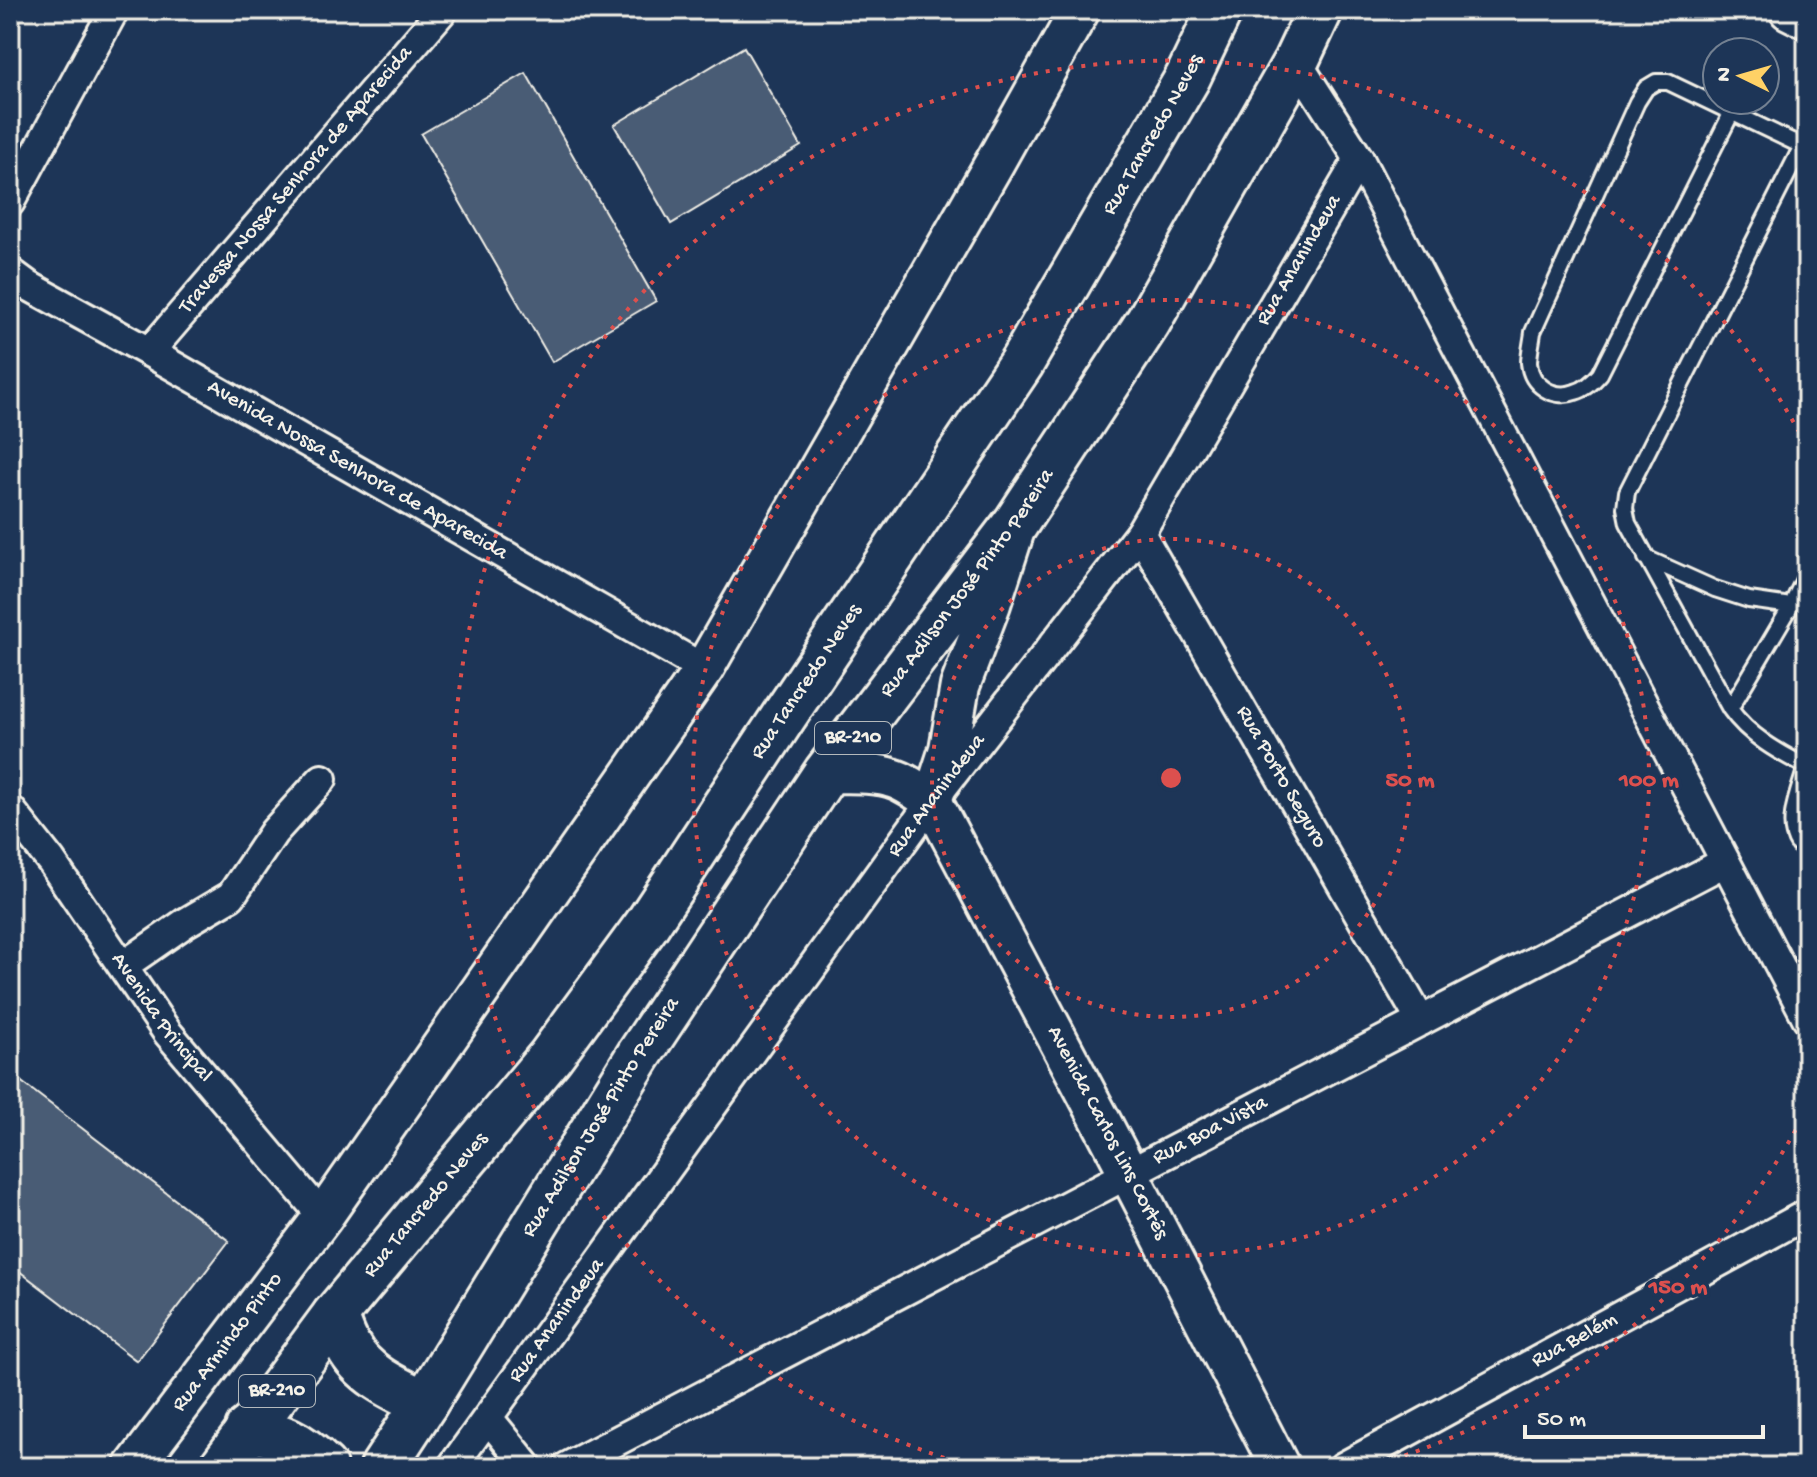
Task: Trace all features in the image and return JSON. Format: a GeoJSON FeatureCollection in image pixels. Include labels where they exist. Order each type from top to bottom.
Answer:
{"type":"FeatureCollection","features":[{"type":"Feature","properties":{"kind":"main road","name":"Rua Tancredo Neves"},"geometry":{"type":"LineString","coordinates":[[335,1315],[550,1057],[646,926],[1022,362],[1188,77],[1220,10]]}},
{"type":"Feature","properties":{"kind":"main road","name":"Rua Adilson José Pinto Pereira"},"geometry":{"type":"LineString","coordinates":[[383,1467],[639,1055],[826,773],[1016,523],[1148,322],[1296,61],[1320,10]]}},
{"type":"Feature","properties":{"kind":"main road"},"geometry":{"type":"LineString","coordinates":[[335,1315],[349,1348],[369,1372],[425,1403]]}},
{"type":"Feature","properties":{"kind":"main road","name":"BR-210"},"geometry":{"type":"LineString","coordinates":[[222,1467],[335,1315]]}},
{"type":"Feature","properties":{"kind":"main road"},"geometry":{"type":"LineString","coordinates":[[248,1429],[280,1436],[303,1447],[324,1467]]}},
{"type":"Feature","properties":{"kind":"street"},"geometry":{"type":"LineString","coordinates":[[10,202],[114,10]]}},
{"type":"Feature","properties":{"kind":"street","name":"Travessa Nossa Senhora de Aparecida"},"geometry":{"type":"LineString","coordinates":[[149,352],[443,10]]}},
{"type":"Feature","properties":{"kind":"street","name":"Rua Armindo Pinto"},"geometry":{"type":"LineString","coordinates":[[134,1467],[323,1217],[704,669],[1080,10]]}},
{"type":"Feature","properties":{"kind":"street"},"geometry":{"type":"LineString","coordinates":[[1789,10],[1807,19]]}},
{"type":"Feature","properties":{"kind":"street"},"geometry":{"type":"LineString","coordinates":[[1296,61],[1359,159],[1807,1018]]}},
{"type":"Feature","properties":{"kind":"street","name":"Rua Ananindeua"},"geometry":{"type":"LineString","coordinates":[[452,1467],[932,801],[1140,533],[1359,159]]}},
{"type":"Feature","properties":{"kind":"street","name":"Avenida Nossa Senhora de Aparecida"},"geometry":{"type":"LineString","coordinates":[[10,272],[29,286],[704,669]]}},
{"type":"Feature","properties":{"kind":"street"},"geometry":{"type":"LineString","coordinates":[[826,773],[891,777],[932,801],[949,749],[960,686],[991,604],[1016,523]]}},
{"type":"Feature","properties":{"kind":"street","name":"Rua Porto Seguro"},"geometry":{"type":"LineString","coordinates":[[1140,533],[1421,1021]]}},
{"type":"Feature","properties":{"kind":"street"},"geometry":{"type":"LineString","coordinates":[[123,966],[231,896],[274,832],[322,779]]}},
{"type":"Feature","properties":{"kind":"street","name":"Avenida Carlos Lins Cortês"},"geometry":{"type":"LineString","coordinates":[[932,801],[1280,1467]]}},
{"type":"Feature","properties":{"kind":"street","name":"Avenida Principal"},"geometry":{"type":"LineString","coordinates":[[10,809],[51,861],[167,1032],[323,1217]]}},
{"type":"Feature","properties":{"kind":"street","name":"Rua Boa Vista"},"geometry":{"type":"LineString","coordinates":[[567,1467],[1725,862]]}},
{"type":"Feature","properties":{"kind":"street","name":"Rua Belém"},"geometry":{"type":"LineString","coordinates":[[1343,1467],[1807,1214]]}},
{"type":"Feature","properties":{"kind":"street"},"geometry":{"type":"LineString","coordinates":[[488,1418],[528,1467]]}},
{"type":"Feature","properties":{"kind":"lane"},"geometry":{"type":"LineString","coordinates":[[1656,82],[1668,82],[1732,112],[1600,374],[1592,384],[1574,393],[1558,394],[1545,390],[1536,382],[1529,365],[1533,332],[1646,88],[1656,82]]}},
{"type":"Feature","properties":{"kind":"lane"},"geometry":{"type":"LineString","coordinates":[[1740,116],[1804,147],[1627,492],[1625,508],[1628,523],[1646,558],[1738,721],[1777,751],[1806,767],[1792,828],[1797,843],[1807,854]]}},
{"type":"Feature","properties":{"kind":"lane"},"geometry":{"type":"LineString","coordinates":[[1646,558],[1715,589],[1749,600],[1791,606]]}},
{"type":"Feature","properties":{"kind":"lane"},"geometry":{"type":"LineString","coordinates":[[1730,709],[1807,573]]}},
{"type":"Feature","properties":{"kind":"building"},"geometry":{"type":"Polygon","coordinates":[[[744,47],[801,146],[671,224],[614,125],[744,47]]]}},
{"type":"Feature","properties":{"kind":"building"},"geometry":{"type":"Polygon","coordinates":[[[526,73],[656,301],[552,362],[421,134],[526,73]]]}},
{"type":"Feature","properties":{"kind":"building"},"geometry":{"type":"Polygon","coordinates":[[[10,1073],[229,1241],[137,1361],[10,1264],[10,1073]]]}}]}
